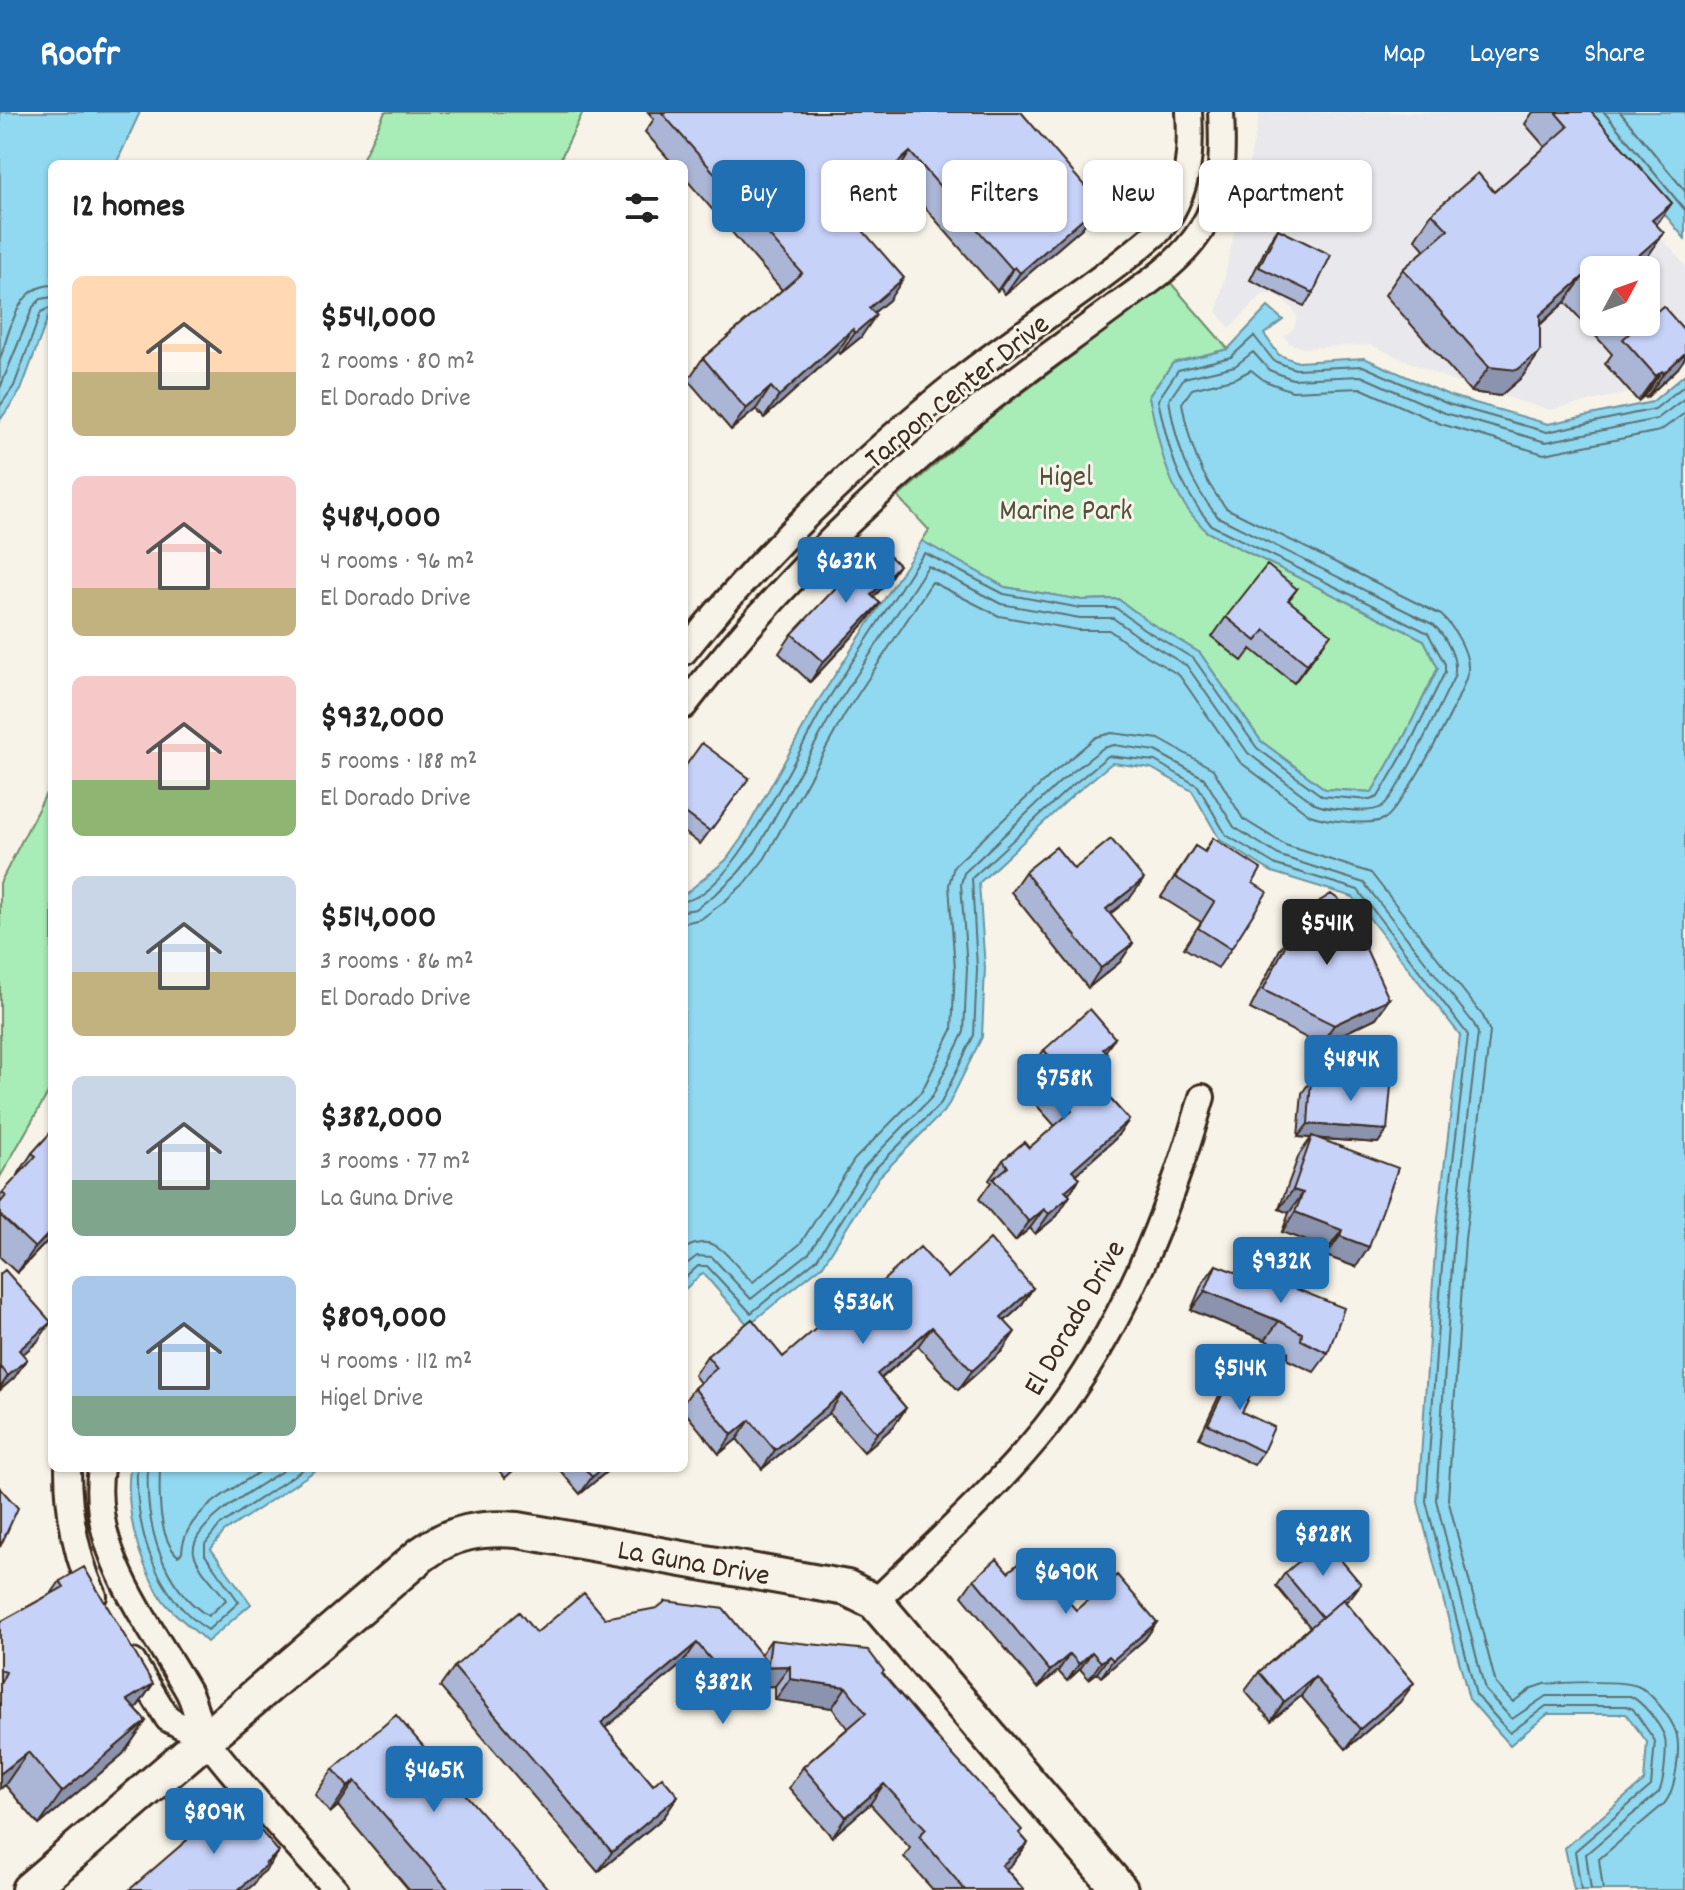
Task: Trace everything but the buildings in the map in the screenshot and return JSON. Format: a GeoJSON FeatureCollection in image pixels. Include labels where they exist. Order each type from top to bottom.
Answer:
{"type":"FeatureCollection","features":[{"type":"Feature","properties":{"kind":"street","name":"Tarpon Center Drive"},"geometry":{"type":"LineString","coordinates":[[688,647],[807,514],[881,445],[966,376],[1159,231],[1180,198],[1189,169],[1189,112]]}},
{"type":"Feature","properties":{"kind":"street","name":"Tarpon Center Drive"},"geometry":{"type":"LineString","coordinates":[[688,701],[775,596],[892,480],[1005,387],[1152,280],[1187,249],[1202,229],[1215,196],[1223,149],[1221,112]]}},
{"type":"Feature","properties":{"kind":"street","name":"El Dorado Drive"},"geometry":{"type":"LineString","coordinates":[[875,1602],[1016,1462],[1087,1369],[1131,1291],[1156,1234],[1202,1097]]}},
{"type":"Feature","properties":{"kind":"street"},"geometry":{"type":"LineString","coordinates":[[68,1472],[68,1497],[75,1544],[87,1580],[103,1611]]}},
{"type":"Feature","properties":{"kind":"street"},"geometry":{"type":"LineString","coordinates":[[101,1472],[100,1504],[117,1566],[127,1589],[190,1695],[206,1739],[336,1890]]}},
{"type":"Feature","properties":{"kind":"street","name":"La Guna Drive"},"geometry":{"type":"LineString","coordinates":[[29,1890],[422,1554],[447,1539],[481,1529],[518,1530],[847,1588],[875,1602],[1120,1890]]}},
{"type":"Feature","properties":{"kind":"street"},"geometry":{"type":"LineString","coordinates":[[122,1645],[168,1719],[206,1739]]}},
{"type":"Feature","properties":{"kind":"shaded area"},"geometry":{"type":"Polygon","coordinates":[[[1260,112],[1553,112],[1685,265],[1685,357],[1647,389],[1550,410],[1457,383],[1371,345],[1302,348],[1289,343],[1284,336],[1294,328],[1297,316],[1275,294],[1262,295],[1230,328],[1217,313],[1234,232],[1372,232],[1372,160],[1250,160],[1260,112]]]}},
{"type":"Feature","properties":{"kind":"green space"},"geometry":{"type":"Polygon","coordinates":[[[385,112],[583,112],[560,160],[362,160],[385,112]]]}},
{"type":"Feature","properties":{"kind":"green space","name":"Higel Marine Park"},"geometry":{"type":"Polygon","coordinates":[[[1170,282],[1228,349],[1173,363],[1149,396],[1158,435],[1175,484],[1194,516],[1207,532],[1424,640],[1438,668],[1372,792],[1325,789],[1261,741],[1200,653],[1118,599],[1082,600],[1005,587],[922,541],[929,530],[898,497],[984,422],[1170,282]]]}},
{"type":"Feature","properties":{"kind":"green space"},"geometry":{"type":"Polygon","coordinates":[[[48,790],[48,1093],[0,1177],[0,883],[48,790]]]}},
{"type":"Feature","properties":{"kind":"water"},"geometry":{"type":"Polygon","coordinates":[[[0,112],[140,112],[118,160],[48,160],[48,317],[21,390],[0,420],[0,112]]]}},
{"type":"Feature","properties":{"kind":"water"},"geometry":{"type":"Polygon","coordinates":[[[1581,112],[1685,112],[1685,239],[1581,112]]]}},
{"type":"Feature","properties":{"kind":"water"},"geometry":{"type":"Polygon","coordinates":[[[1268,307],[1283,320],[1264,334],[1279,355],[1298,362],[1364,358],[1451,396],[1548,424],[1652,402],[1685,374],[1685,1890],[1574,1890],[1565,1848],[1644,1781],[1647,1742],[1626,1714],[1548,1714],[1510,1745],[1469,1699],[1418,1502],[1436,1236],[1460,1035],[1353,897],[1272,872],[1220,840],[1192,791],[1151,768],[1112,763],[979,883],[985,968],[982,1037],[947,1108],[879,1177],[823,1265],[748,1325],[703,1273],[688,1286],[688,892],[726,860],[741,839],[820,698],[922,541],[1005,587],[1082,600],[1118,599],[1200,653],[1261,741],[1325,789],[1372,792],[1405,735],[1438,668],[1424,640],[1207,532],[1186,507],[1172,482],[1162,454],[1149,396],[1173,363],[1228,349],[1268,307]]]}},
{"type":"Feature","properties":{"kind":"water"},"geometry":{"type":"Polygon","coordinates":[[[130,1472],[313,1472],[224,1532],[211,1549],[251,1604],[207,1642],[163,1601],[151,1580],[134,1533],[130,1472]]]}}]}
